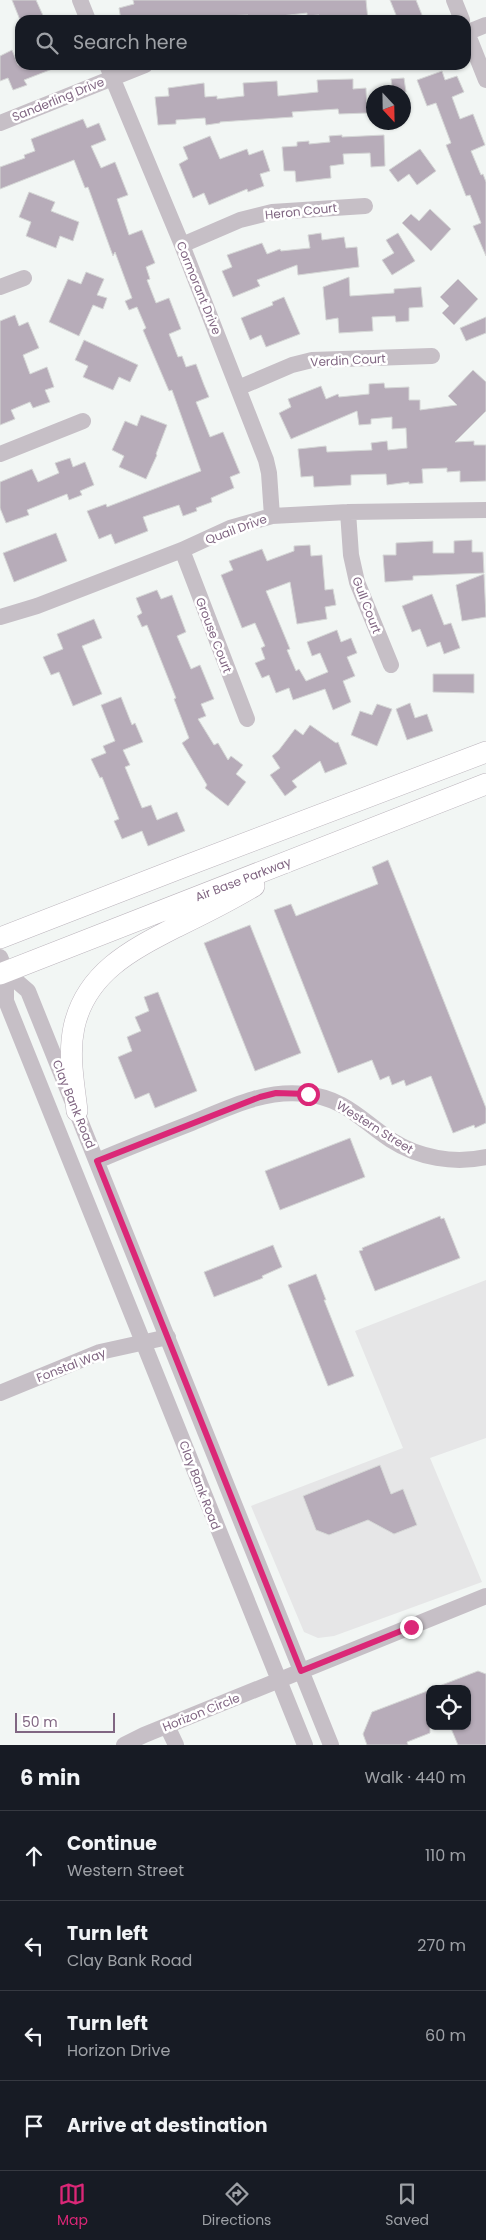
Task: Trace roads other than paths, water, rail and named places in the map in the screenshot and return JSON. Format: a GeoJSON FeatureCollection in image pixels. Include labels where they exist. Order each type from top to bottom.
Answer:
{"type":"FeatureCollection","features":[{"type":"Feature","properties":{"kind":"main road"},"geometry":{"type":"LineString","coordinates":[[0,938],[486,752]]}},
{"type":"Feature","properties":{"kind":"main road","name":"Air Base Parkway"},"geometry":{"type":"LineString","coordinates":[[2,968],[306,855],[486,784]]}},
{"type":"Feature","properties":{"kind":"main road"},"geometry":{"type":"LineString","coordinates":[[77,1111],[72,1071],[74,1027],[81,1005],[92,986],[104,971],[137,947],[231,900],[306,855]]}},
{"type":"Feature","properties":{"kind":"street"},"geometry":{"type":"LineString","coordinates":[[80,0],[86,15]]}},
{"type":"Feature","properties":{"kind":"street"},"geometry":{"type":"LineString","coordinates":[[454,0],[460,15]]}},
{"type":"Feature","properties":{"kind":"street"},"geometry":{"type":"LineString","coordinates":[[471,28],[486,25]]}},
{"type":"Feature","properties":{"kind":"street"},"geometry":{"type":"LineString","coordinates":[[471,44],[486,80]]}},
{"type":"Feature","properties":{"kind":"street","name":"Sanderling Drive"},"geometry":{"type":"LineString","coordinates":[[0,123],[109,71]]}},
{"type":"Feature","properties":{"kind":"street","name":"Cormorant Drive"},"geometry":{"type":"LineString","coordinates":[[109,71],[182,245],[266,460],[269,473],[272,516]]}},
{"type":"Feature","properties":{"kind":"street","name":"Heron Court"},"geometry":{"type":"LineString","coordinates":[[182,245],[240,220],[272,212],[365,206]]}},
{"type":"Feature","properties":{"kind":"street"},"geometry":{"type":"LineString","coordinates":[[0,287],[24,278]]}},
{"type":"Feature","properties":{"kind":"street","name":"Verdin Court"},"geometry":{"type":"LineString","coordinates":[[238,388],[292,365],[312,360],[432,356]]}},
{"type":"Feature","properties":{"kind":"street"},"geometry":{"type":"LineString","coordinates":[[0,454],[83,421]]}},
{"type":"Feature","properties":{"kind":"street","name":"Quail Drive"},"geometry":{"type":"LineString","coordinates":[[0,617],[37,606],[182,550],[230,528],[272,516],[348,512],[486,510]]}},
{"type":"Feature","properties":{"kind":"street","name":"Gull Court"},"geometry":{"type":"LineString","coordinates":[[348,512],[351,555],[357,582],[391,665]]}},
{"type":"Feature","properties":{"kind":"street","name":"Grouse Court"},"geometry":{"type":"LineString","coordinates":[[182,550],[247,719]]}},
{"type":"Feature","properties":{"kind":"street","name":"Clay Bank Road"},"geometry":{"type":"LineString","coordinates":[[2,968],[28,991],[331,1745]]}},
{"type":"Feature","properties":{"kind":"street","name":"Clay Bank Road"},"geometry":{"type":"LineString","coordinates":[[2,968],[6,1001],[305,1745]]}},
{"type":"Feature","properties":{"kind":"street","name":"Western Street"},"geometry":{"type":"LineString","coordinates":[[97,1161],[244,1102],[276,1093],[308,1094],[344,1105],[391,1140],[419,1154],[458,1160],[486,1157]]}},
{"type":"Feature","properties":{"kind":"street","name":"Fonstal Way"},"geometry":{"type":"LineString","coordinates":[[0,1393],[100,1352],[168,1337]]}},
{"type":"Feature","properties":{"kind":"street","name":"Horizon Circle"},"geometry":{"type":"LineString","coordinates":[[124,1745],[486,1596]]}},
{"type":"Feature","properties":{"kind":"street"},"geometry":{"type":"LineString","coordinates":[[167,1726],[176,1745]]}}]}
